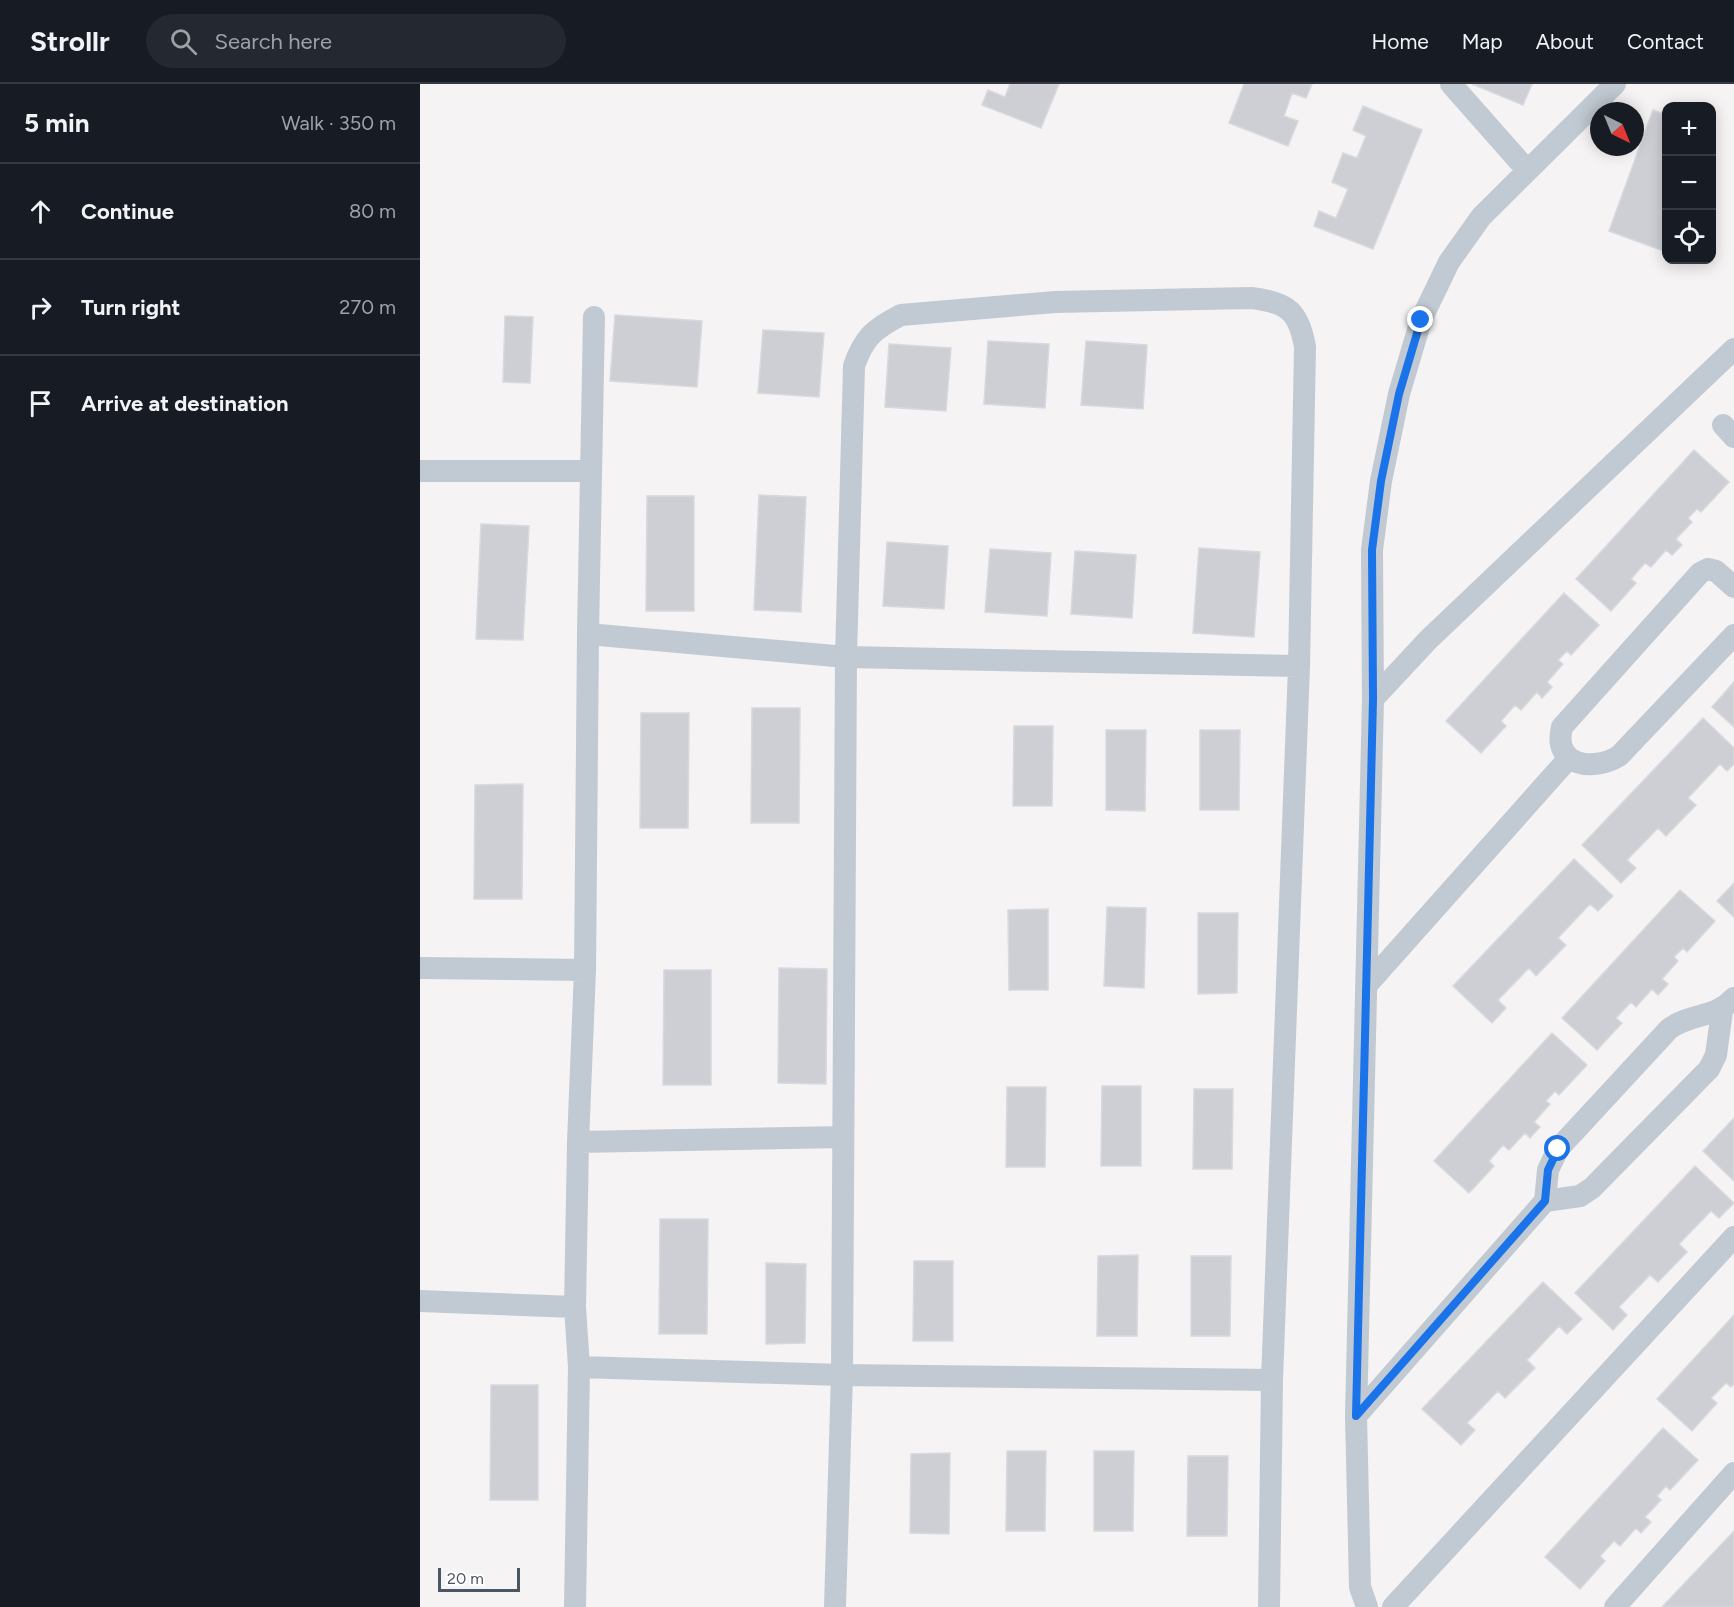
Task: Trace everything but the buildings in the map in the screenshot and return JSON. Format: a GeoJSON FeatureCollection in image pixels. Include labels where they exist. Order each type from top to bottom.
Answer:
{"type":"FeatureCollection","features":[{"type":"Feature","properties":{"kind":"street"},"geometry":{"type":"LineString","coordinates":[[1451,84],[1526,169]]}},
{"type":"Feature","properties":{"kind":"street"},"geometry":{"type":"LineString","coordinates":[[1367,1607],[1360,1587],[1356,1416],[1373,699],[1372,550],[1381,481],[1399,394],[1414,341],[1421,320],[1449,262],[1481,217],[1526,169],[1615,84]]}},
{"type":"Feature","properties":{"kind":"street"},"geometry":{"type":"LineString","coordinates":[[835,1607],[842,1375],[846,657],[854,366],[861,345],[878,327],[901,315],[1055,302],[1251,298],[1277,303],[1296,316],[1302,328],[1305,347],[1299,666],[1272,1380],[1269,1607]]}},
{"type":"Feature","properties":{"kind":"street"},"geometry":{"type":"LineString","coordinates":[[575,1607],[579,1367],[575,1306],[578,1142],[585,970],[590,471],[594,317]]}},
{"type":"Feature","properties":{"kind":"street"},"geometry":{"type":"LineString","coordinates":[[1373,699],[1428,640],[1734,349]]}},
{"type":"Feature","properties":{"kind":"street"},"geometry":{"type":"LineString","coordinates":[[420,471],[590,471]]}},
{"type":"Feature","properties":{"kind":"street"},"geometry":{"type":"LineString","coordinates":[[1734,587],[1716,571],[1708,569],[1700,573],[1562,727],[1560,738],[1569,758],[1580,764],[1595,766],[1608,763],[1619,756],[1734,635]]}},
{"type":"Feature","properties":{"kind":"street"},"geometry":{"type":"LineString","coordinates":[[588,634],[846,657],[1299,666]]}},
{"type":"Feature","properties":{"kind":"street"},"geometry":{"type":"LineString","coordinates":[[1366,986],[1569,758]]}},
{"type":"Feature","properties":{"kind":"street"},"geometry":{"type":"LineString","coordinates":[[420,968],[585,970]]}},
{"type":"Feature","properties":{"kind":"street"},"geometry":{"type":"LineString","coordinates":[[1356,1416],[1545,1201],[1551,1159],[1598,1106],[1669,1029],[1692,1016],[1728,1005]]}},
{"type":"Feature","properties":{"kind":"street"},"geometry":{"type":"LineString","coordinates":[[1545,1201],[1580,1196],[1592,1188],[1709,1069],[1716,1055],[1728,1005]]}},
{"type":"Feature","properties":{"kind":"street"},"geometry":{"type":"LineString","coordinates":[[578,1142],[843,1137]]}},
{"type":"Feature","properties":{"kind":"street"},"geometry":{"type":"LineString","coordinates":[[1393,1607],[1734,1237]]}},
{"type":"Feature","properties":{"kind":"street"},"geometry":{"type":"LineString","coordinates":[[420,1301],[575,1306]]}},
{"type":"Feature","properties":{"kind":"street"},"geometry":{"type":"LineString","coordinates":[[579,1367],[842,1375],[1272,1380]]}},
{"type":"Feature","properties":{"kind":"street"},"geometry":{"type":"LineString","coordinates":[[1615,1607],[1734,1473]]}},
{"type":"Feature","properties":{"kind":"route"},"geometry":{"type":"LineString","coordinates":[[1421,320],[1399,394],[1381,481],[1372,550],[1373,699],[1356,1416],[1545,1201],[1548,1170],[1551,1159],[1558,1149]]}}]}
